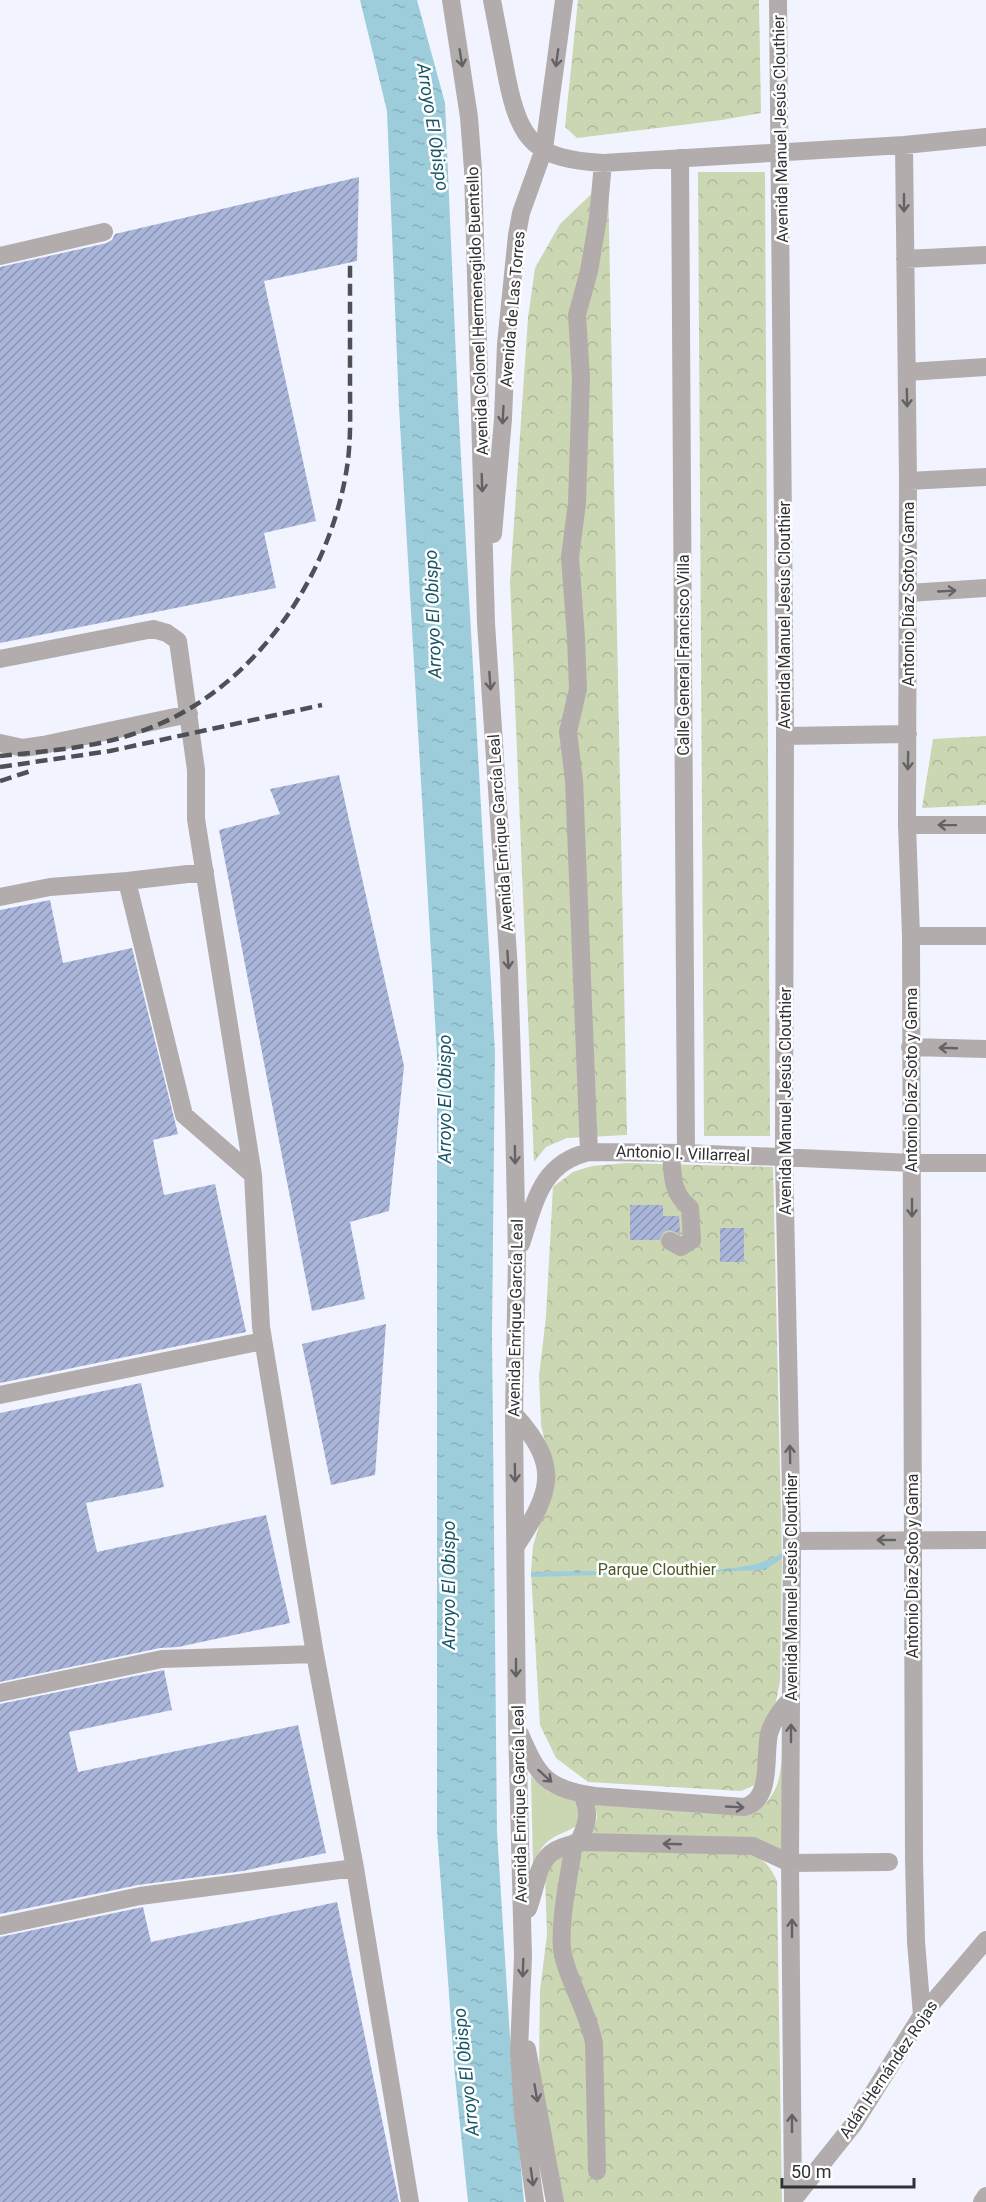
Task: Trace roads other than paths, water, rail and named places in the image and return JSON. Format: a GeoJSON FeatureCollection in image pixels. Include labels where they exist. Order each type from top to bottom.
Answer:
{"type":"FeatureCollection","features":[{"type":"Feature","properties":{"kind":"street","name":"Avenida Colonel Hermenegildo Buentello"},"geometry":{"type":"LineString","coordinates":[[451,0],[469,117],[473,170],[486,623]]}},
{"type":"Feature","properties":{"kind":"street"},"geometry":{"type":"LineString","coordinates":[[492,0],[516,117],[529,138],[544,149],[566,159],[603,163],[904,145],[986,137]]}},
{"type":"Feature","properties":{"kind":"street","name":"Avenida de Las Torres"},"geometry":{"type":"LineString","coordinates":[[486,623],[503,419],[506,344],[517,235],[521,213],[544,149],[564,0]]}},
{"type":"Feature","properties":{"kind":"street","name":"Avenida Manuel Jesús Clouthier"},"geometry":{"type":"LineString","coordinates":[[778,0],[784,736],[784,1158],[792,1541],[790,1863],[793,2201]]}},
{"type":"Feature","properties":{"kind":"street","name":"Antonio Díaz Soto y Gama"},"geometry":{"type":"LineString","coordinates":[[904,145],[908,481],[907,825],[911,936],[912,1540],[916,1942],[922,2015]]}},
{"type":"Feature","properties":{"kind":"street","name":"Calle General Francisco Villa"},"geometry":{"type":"LineString","coordinates":[[669,1241],[681,1247],[692,1240],[690,1208],[679,1199],[674,1185],[678,1153],[680,158]]}},
{"type":"Feature","properties":{"kind":"street"},"geometry":{"type":"LineString","coordinates":[[589,1152],[574,780],[568,732],[578,689],[570,557],[577,502],[580,390],[577,315],[592,250],[603,163]]}},
{"type":"Feature","properties":{"kind":"street"},"geometry":{"type":"LineString","coordinates":[[0,256],[104,232]]}},
{"type":"Feature","properties":{"kind":"street"},"geometry":{"type":"LineString","coordinates":[[905,259],[986,255]]}},
{"type":"Feature","properties":{"kind":"street"},"geometry":{"type":"LineString","coordinates":[[907,372],[986,367]]}},
{"type":"Feature","properties":{"kind":"street"},"geometry":{"type":"LineString","coordinates":[[908,481],[986,477]]}},
{"type":"Feature","properties":{"kind":"street"},"geometry":{"type":"LineString","coordinates":[[908,593],[986,588]]}},
{"type":"Feature","properties":{"kind":"street","name":"Avenida Enrique García Leal"},"geometry":{"type":"LineString","coordinates":[[486,623],[509,970],[517,1257],[514,1414],[516,1726],[522,1925],[520,2080],[535,2202]]}},
{"type":"Feature","properties":{"kind":"street"},"geometry":{"type":"LineString","coordinates":[[0,659],[153,629],[167,633],[178,641],[196,770],[196,819],[253,1175],[263,1341],[315,1654],[356,1868],[410,2202]]}},
{"type":"Feature","properties":{"kind":"street"},"geometry":{"type":"LineString","coordinates":[[0,743],[23,747],[43,745],[189,714]]}},
{"type":"Feature","properties":{"kind":"street"},"geometry":{"type":"LineString","coordinates":[[784,736],[908,734]]}},
{"type":"Feature","properties":{"kind":"street"},"geometry":{"type":"LineString","coordinates":[[907,825],[986,825]]}},
{"type":"Feature","properties":{"kind":"street"},"geometry":{"type":"LineString","coordinates":[[0,897],[50,887],[204,872]]}},
{"type":"Feature","properties":{"kind":"street"},"geometry":{"type":"LineString","coordinates":[[127,881],[184,1115],[253,1175]]}},
{"type":"Feature","properties":{"kind":"street"},"geometry":{"type":"LineString","coordinates":[[911,936],[986,936]]}},
{"type":"Feature","properties":{"kind":"street"},"geometry":{"type":"LineString","coordinates":[[910,1047],[986,1050]]}},
{"type":"Feature","properties":{"kind":"street","name":"Antonio I. Villarreal"},"geometry":{"type":"LineString","coordinates":[[517,1257],[535,1203],[550,1172],[562,1161],[589,1152],[678,1153],[912,1163],[986,1163]]}},
{"type":"Feature","properties":{"kind":"street"},"geometry":{"type":"LineString","coordinates":[[0,1395],[263,1341]]}},
{"type":"Feature","properties":{"kind":"street"},"geometry":{"type":"LineString","coordinates":[[514,1414],[535,1440],[545,1463],[546,1477],[540,1505],[516,1546]]}},
{"type":"Feature","properties":{"kind":"street"},"geometry":{"type":"LineString","coordinates":[[792,1541],[986,1540]]}},
{"type":"Feature","properties":{"kind":"street"},"geometry":{"type":"LineString","coordinates":[[0,1693],[162,1659],[315,1654]]}},
{"type":"Feature","properties":{"kind":"street"},"geometry":{"type":"LineString","coordinates":[[516,1726],[533,1762],[543,1776],[558,1787],[572,1793],[744,1807],[758,1800],[763,1790],[770,1732],[778,1713],[791,1699]]}},
{"type":"Feature","properties":{"kind":"street"},"geometry":{"type":"LineString","coordinates":[[582,1794],[589,1815],[586,1826],[576,1843],[561,1939],[563,1958],[590,2025],[594,2043],[597,2171]]}},
{"type":"Feature","properties":{"kind":"street"},"geometry":{"type":"LineString","coordinates":[[522,1925],[538,1871],[546,1857],[558,1848],[576,1843],[753,1846],[790,1863],[889,1862]]}},
{"type":"Feature","properties":{"kind":"street"},"geometry":{"type":"LineString","coordinates":[[0,1926],[140,1896],[356,1868]]}},
{"type":"Feature","properties":{"kind":"street","name":"Adán Hernández Rojas"},"geometry":{"type":"LineString","coordinates":[[793,2201],[853,2125],[922,2015],[986,1940]]}},
{"type":"Feature","properties":{"kind":"street","name":"Avenida Enrique García Leal"},"geometry":{"type":"LineString","coordinates":[[520,2015],[555,2202]]}},
{"type":"Feature","properties":{"kind":"street"},"geometry":{"type":"LineString","coordinates":[[982,2202],[986,2196]]}},
{"type":"Feature","properties":{"kind":"water","name":"Arroyo El Obispo"},"geometry":{"type":"Polygon","coordinates":[[[360,0],[417,0],[445,103],[458,404],[495,1052],[492,1333],[497,1832],[512,2069],[524,2202],[468,2202],[455,2076],[437,1831],[437,1055],[399,407],[387,111],[360,0]]]}},
{"type":"Feature","properties":{"kind":"water"},"geometry":{"type":"Polygon","coordinates":[[[782,1553],[782,1558],[765,1570],[531,1577],[531,1572],[712,1570],[751,1565],[782,1553]]]}},
{"type":"Feature","properties":{"kind":"railway"},"geometry":{"type":"LineString","coordinates":[[0,756],[105,742],[139,732],[180,714],[217,690],[251,660],[280,625],[305,587],[325,546],[339,503],[348,460],[350,441],[350,264]]}},
{"type":"Feature","properties":{"kind":"railway"},"geometry":{"type":"LineString","coordinates":[[0,767],[110,751],[322,705]]}},
{"type":"Feature","properties":{"kind":"railway"},"geometry":{"type":"LineString","coordinates":[[0,781],[34,770]]}},
{"type":"Feature","properties":{"kind":"park label","name":"Parque Clouthier"},"geometry":{"type":"Point","coordinates":[657,1569]}}]}
